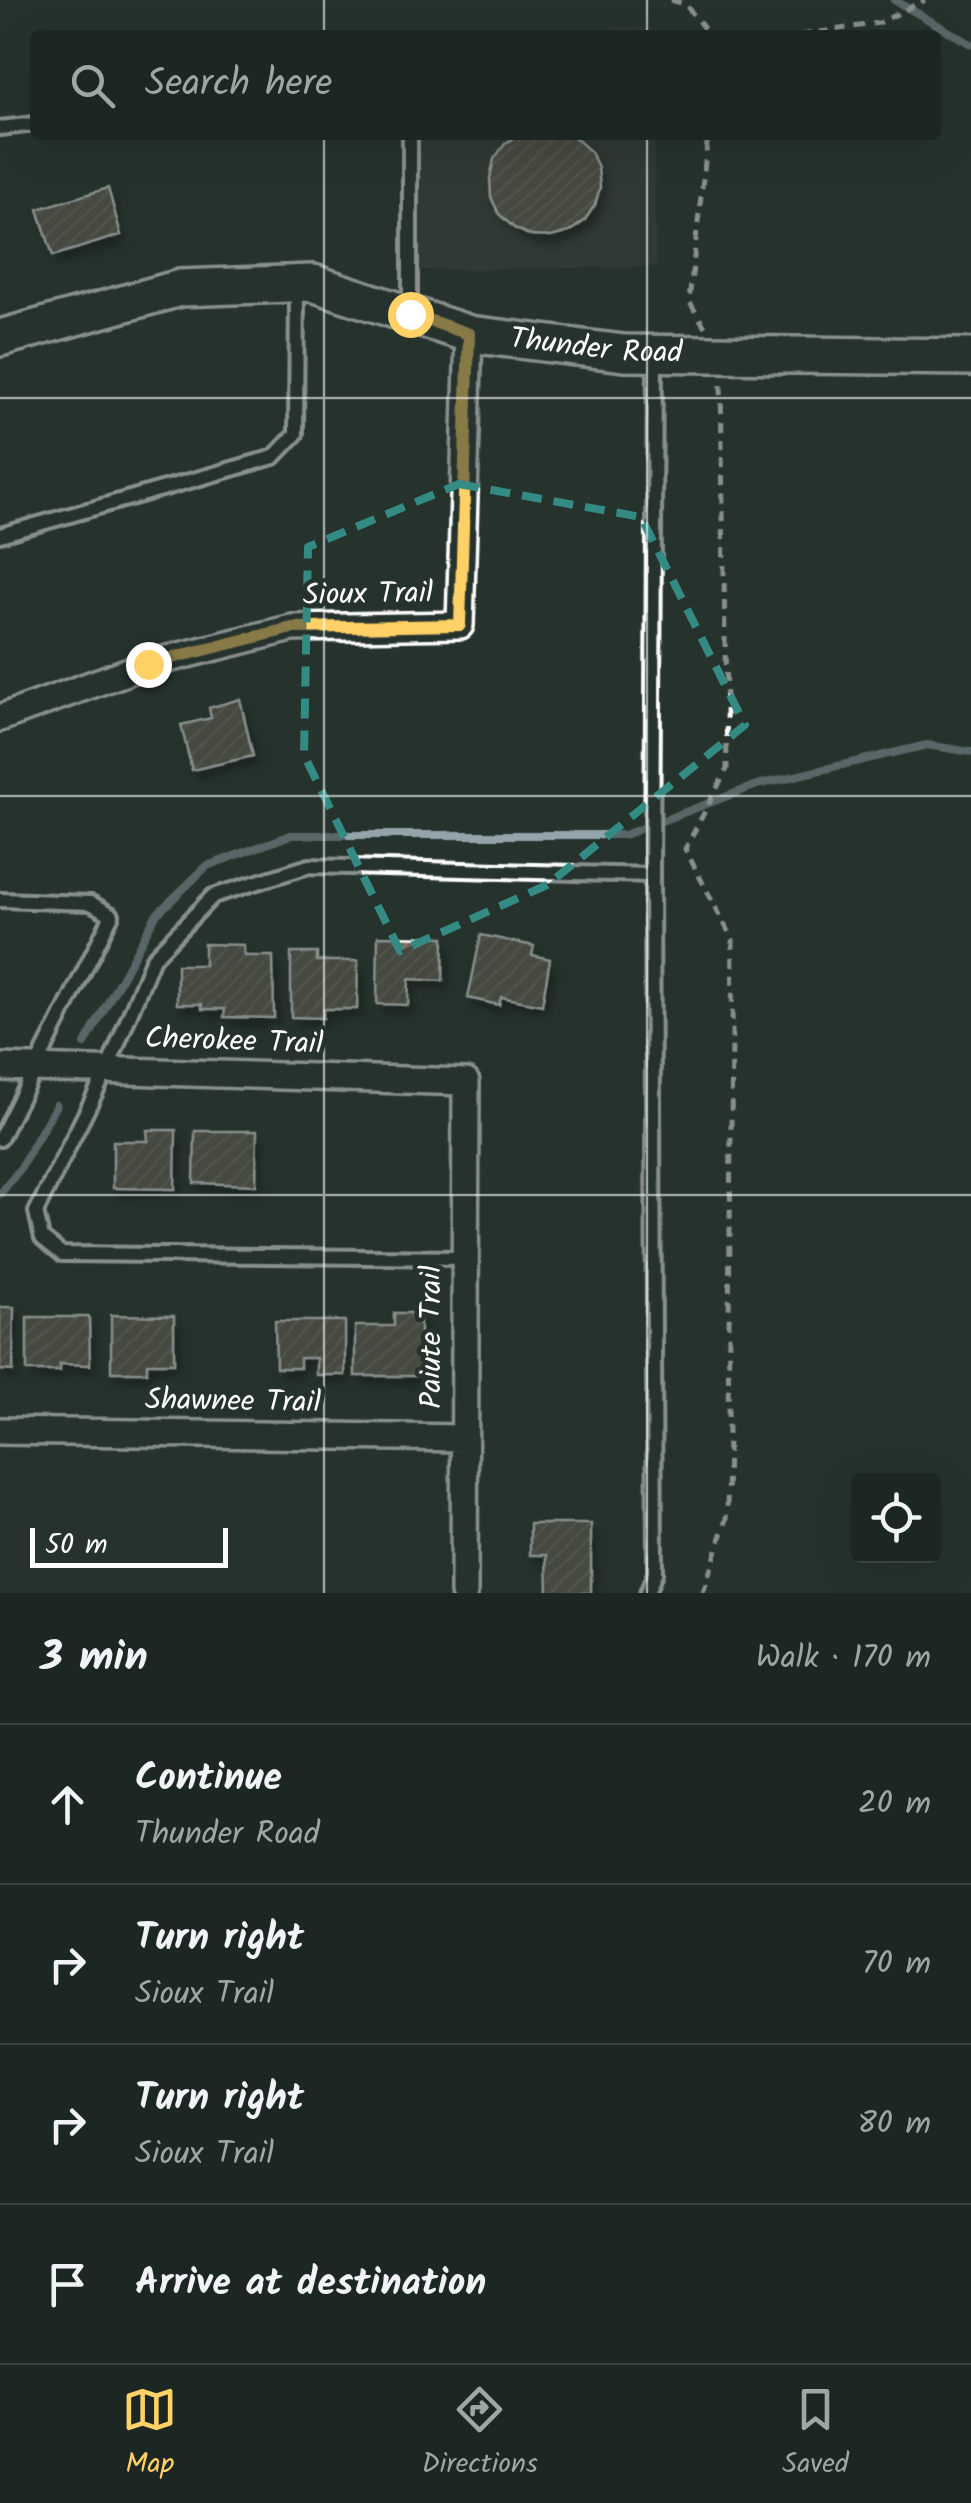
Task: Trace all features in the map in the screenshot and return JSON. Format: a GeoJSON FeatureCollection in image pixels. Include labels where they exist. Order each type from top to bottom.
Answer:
{"type":"FeatureCollection","features":[{"type":"Feature","properties":{"kind":"street","name":"Thunder Road"},"geometry":{"type":"LineString","coordinates":[[0,338],[180,288],[313,283],[469,334],[624,352],[971,357]]}},
{"type":"Feature","properties":{"kind":"street","name":"Sioux Trail"},"geometry":{"type":"LineString","coordinates":[[0,718],[148,664],[292,628],[460,625],[469,334]]}},
{"type":"Feature","properties":{"kind":"street","name":"Cherokee Trail"},"geometry":{"type":"LineString","coordinates":[[0,1067],[466,1082]]}},
{"type":"Feature","properties":{"kind":"street","name":"Paiute Trail"},"geometry":{"type":"LineString","coordinates":[[464,1593],[466,1082]]}},
{"type":"Feature","properties":{"kind":"street","name":"Shawnee Trail"},"geometry":{"type":"LineString","coordinates":[[0,1431],[464,1438]]}},
{"type":"Feature","properties":{"kind":"lane"},"geometry":{"type":"LineString","coordinates":[[0,128],[30,125]]}},
{"type":"Feature","properties":{"kind":"lane"},"geometry":{"type":"LineString","coordinates":[[410,140],[410,314]]}},
{"type":"Feature","properties":{"kind":"lane"},"geometry":{"type":"LineString","coordinates":[[0,535],[274,457],[296,434],[297,283]]}},
{"type":"Feature","properties":{"kind":"lane"},"geometry":{"type":"LineString","coordinates":[[647,1593],[655,1573],[654,352]]}},
{"type":"Feature","properties":{"kind":"lane"},"geometry":{"type":"LineString","coordinates":[[465,1258],[62,1254],[42,1238],[36,1212],[107,1070],[153,958],[214,896],[309,866],[652,875]]}},
{"type":"Feature","properties":{"kind":"lane"},"geometry":{"type":"LineString","coordinates":[[0,900],[90,903],[112,915],[0,1139]]}},
{"type":"Feature","properties":{"kind":"path"},"geometry":{"type":"LineString","coordinates":[[671,0],[685,4],[705,30]]}},
{"type":"Feature","properties":{"kind":"path"},"geometry":{"type":"LineString","coordinates":[[834,30],[879,23],[925,0]]}},
{"type":"Feature","properties":{"kind":"path"},"geometry":{"type":"LineString","coordinates":[[702,1593],[727,1519],[733,940],[686,849],[727,769],[721,353],[689,301],[707,140]]}},
{"type":"Feature","properties":{"kind":"highlighted area"},"geometry":{"type":"Polygon","coordinates":[[[459,484],[641,517],[745,725],[547,885],[400,951],[304,755],[308,547],[459,484]]]}},
{"type":"Feature","properties":{"kind":"shaded area"},"geometry":{"type":"Polygon","coordinates":[[[652,28],[652,30],[415,30],[652,28]]]}},
{"type":"Feature","properties":{"kind":"shaded area"},"geometry":{"type":"Polygon","coordinates":[[[415,140],[654,140],[656,267],[416,270],[415,140]]]}},
{"type":"Feature","properties":{"kind":"building"},"geometry":{"type":"Polygon","coordinates":[[[511,140],[578,140],[591,152],[600,187],[595,205],[584,221],[569,232],[551,237],[531,236],[514,228],[499,214],[491,197],[490,178],[494,159],[511,140]]]}},
{"type":"Feature","properties":{"kind":"building"},"geometry":{"type":"Polygon","coordinates":[[[108,188],[121,235],[53,256],[38,209],[108,188]]]}},
{"type":"Feature","properties":{"kind":"building"},"geometry":{"type":"Polygon","coordinates":[[[240,699],[253,756],[192,770],[181,725],[211,718],[209,708],[240,699]]]}},
{"type":"Feature","properties":{"kind":"building"},"geometry":{"type":"Polygon","coordinates":[[[481,935],[534,946],[532,955],[550,959],[542,1005],[501,997],[499,1005],[468,998],[481,935]]]}},
{"type":"Feature","properties":{"kind":"building"},"geometry":{"type":"Polygon","coordinates":[[[378,936],[444,937],[443,981],[409,979],[408,1005],[377,1004],[378,936]]]}},
{"type":"Feature","properties":{"kind":"building"},"geometry":{"type":"Polygon","coordinates":[[[204,944],[243,945],[244,956],[273,956],[274,1018],[224,1017],[225,1009],[177,1004],[177,965],[204,965],[204,944]]]}},
{"type":"Feature","properties":{"kind":"building"},"geometry":{"type":"Polygon","coordinates":[[[291,953],[317,953],[317,961],[358,961],[357,1009],[323,1009],[323,1018],[291,1017],[291,953]]]}},
{"type":"Feature","properties":{"kind":"building"},"geometry":{"type":"Polygon","coordinates":[[[147,1130],[176,1130],[175,1189],[113,1188],[113,1141],[148,1141],[147,1130]]]}},
{"type":"Feature","properties":{"kind":"building"},"geometry":{"type":"Polygon","coordinates":[[[195,1131],[257,1131],[256,1185],[194,1183],[195,1131]]]}},
{"type":"Feature","properties":{"kind":"building"},"geometry":{"type":"Polygon","coordinates":[[[0,1307],[14,1307],[13,1371],[0,1370],[0,1307]]]}},
{"type":"Feature","properties":{"kind":"building"},"geometry":{"type":"Polygon","coordinates":[[[394,1313],[420,1313],[420,1376],[355,1376],[355,1326],[394,1326],[394,1313]]]}},
{"type":"Feature","properties":{"kind":"building"},"geometry":{"type":"Polygon","coordinates":[[[111,1315],[174,1316],[174,1363],[147,1363],[147,1372],[111,1372],[111,1315]]]}},
{"type":"Feature","properties":{"kind":"building"},"geometry":{"type":"Polygon","coordinates":[[[27,1317],[89,1317],[90,1365],[60,1364],[60,1371],[27,1371],[27,1317]]]}},
{"type":"Feature","properties":{"kind":"building"},"geometry":{"type":"Polygon","coordinates":[[[275,1321],[345,1321],[345,1375],[316,1375],[316,1358],[300,1358],[300,1368],[276,1368],[275,1321]]]}},
{"type":"Feature","properties":{"kind":"building"},"geometry":{"type":"Polygon","coordinates":[[[530,1524],[591,1524],[591,1593],[548,1593],[547,1555],[530,1555],[530,1524]]]}},
{"type":"Feature","properties":{"kind":"waterway"},"geometry":{"type":"LineString","coordinates":[[894,0],[971,44]]}},
{"type":"Feature","properties":{"kind":"waterway"},"geometry":{"type":"LineString","coordinates":[[85,1044],[156,915],[207,866],[291,835],[624,835],[757,785],[927,745],[971,752]]}},
{"type":"Feature","properties":{"kind":"waterway"},"geometry":{"type":"LineString","coordinates":[[0,1194],[20,1169],[56,1105]]}},
{"type":"Feature","properties":{"kind":"route"},"geometry":{"type":"LineString","coordinates":[[148,664],[292,628],[460,625],[469,334],[410,314]]}}]}
